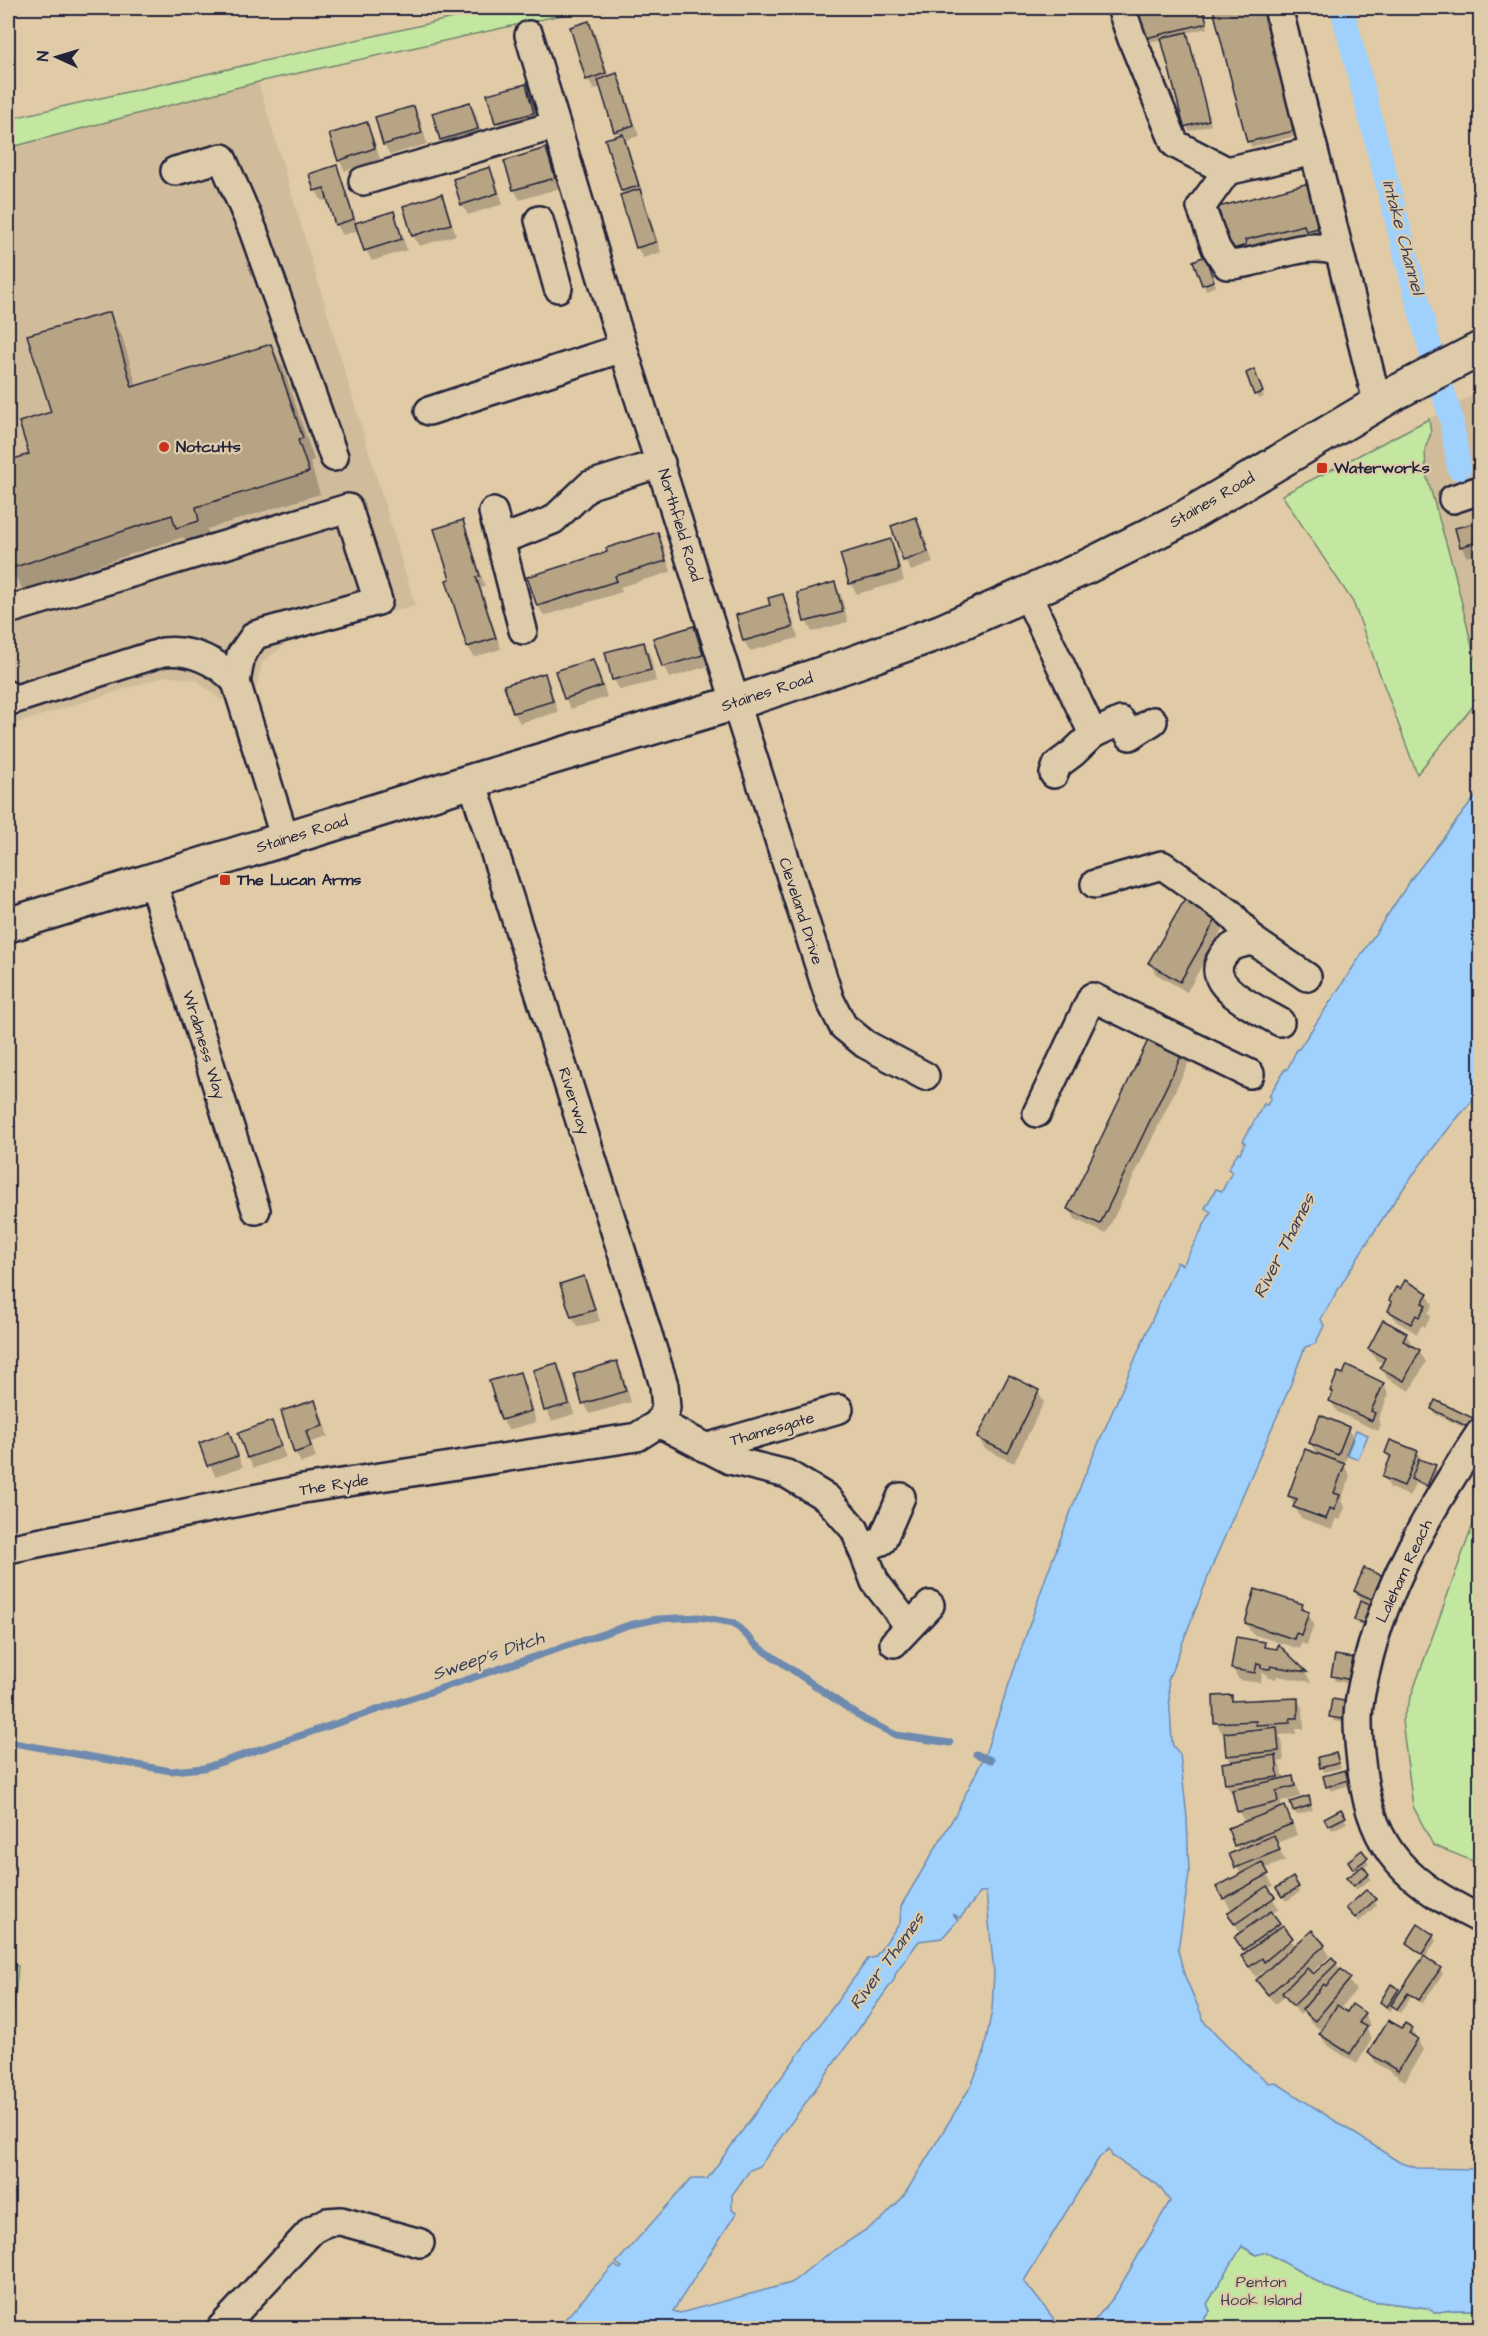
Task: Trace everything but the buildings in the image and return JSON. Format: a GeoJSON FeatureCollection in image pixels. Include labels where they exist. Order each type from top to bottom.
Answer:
{"type":"FeatureCollection","features":[{"type":"Feature","properties":{"kind":"main road","name":"Staines Road"},"geometry":{"type":"LineString","coordinates":[[8,925],[472,781],[735,703],[848,666],[940,632],[1084,568],[1184,518],[1388,399],[1480,349]]}},
{"type":"Feature","properties":{"kind":"street"},"geometry":{"type":"LineString","coordinates":[[1121,8],[1175,144],[1227,171],[1314,151]]}},
{"type":"Feature","properties":{"kind":"street"},"geometry":{"type":"LineString","coordinates":[[1278,8],[1339,252],[1388,399]]}},
{"type":"Feature","properties":{"kind":"street","name":"Northfield Road"},"geometry":{"type":"LineString","coordinates":[[529,35],[623,348],[735,703]]}},
{"type":"Feature","properties":{"kind":"street"},"geometry":{"type":"LineString","coordinates":[[363,181],[556,125]]}},
{"type":"Feature","properties":{"kind":"street"},"geometry":{"type":"LineString","coordinates":[[175,171],[222,158],[253,230],[334,457]]}},
{"type":"Feature","properties":{"kind":"street"},"geometry":{"type":"LineString","coordinates":[[1227,171],[1201,207],[1216,248],[1227,265],[1240,265],[1305,247],[1323,246],[1339,252]]}},
{"type":"Feature","properties":{"kind":"street"},"geometry":{"type":"LineString","coordinates":[[539,220],[558,288]]}},
{"type":"Feature","properties":{"kind":"street"},"geometry":{"type":"LineString","coordinates":[[549,253],[592,240]]}},
{"type":"Feature","properties":{"kind":"street"},"geometry":{"type":"LineString","coordinates":[[429,411],[623,348]]}},
{"type":"Feature","properties":{"kind":"street"},"geometry":{"type":"LineString","coordinates":[[501,540],[553,520],[591,485],[661,463]]}},
{"type":"Feature","properties":{"kind":"street"},"geometry":{"type":"LineString","coordinates":[[1453,499],[1480,490]]}},
{"type":"Feature","properties":{"kind":"street"},"geometry":{"type":"LineString","coordinates":[[8,610],[348,508],[378,601],[255,635],[242,655],[237,670],[236,682],[285,839]]}},
{"type":"Feature","properties":{"kind":"street"},"geometry":{"type":"LineString","coordinates":[[493,512],[523,630]]}},
{"type":"Feature","properties":{"kind":"street"},"geometry":{"type":"LineString","coordinates":[[1027,594],[1093,734]]}},
{"type":"Feature","properties":{"kind":"street"},"geometry":{"type":"LineString","coordinates":[[8,699],[162,652],[177,650],[217,665],[236,682]]}},
{"type":"Feature","properties":{"kind":"street","name":"Cleveland Drive"},"geometry":{"type":"LineString","coordinates":[[735,703],[830,1000],[838,1017],[843,1026],[865,1044],[925,1075]]}},
{"type":"Feature","properties":{"kind":"street"},"geometry":{"type":"LineString","coordinates":[[1054,774],[1057,765],[1093,734],[1121,721],[1130,736],[1153,721]]}},
{"type":"Feature","properties":{"kind":"street","name":"Riverway"},"geometry":{"type":"LineString","coordinates":[[472,781],[664,1385],[666,1408],[659,1422]]}},
{"type":"Feature","properties":{"kind":"street"},"geometry":{"type":"LineString","coordinates":[[1095,884],[1162,865],[1230,913],[1254,941],[1306,977]]}},
{"type":"Feature","properties":{"kind":"street","name":"Wrabness Way"},"geometry":{"type":"LineString","coordinates":[[152,880],[256,1210]]}},
{"type":"Feature","properties":{"kind":"street"},"geometry":{"type":"LineString","coordinates":[[1254,941],[1239,943],[1225,951],[1217,967],[1218,978],[1232,994],[1280,1022]]}},
{"type":"Feature","properties":{"kind":"street"},"geometry":{"type":"LineString","coordinates":[[1038,1113],[1092,997],[1250,1074]]}},
{"type":"Feature","properties":{"kind":"street","name":"Thamesgate"},"geometry":{"type":"LineString","coordinates":[[705,1448],[839,1409]]}},
{"type":"Feature","properties":{"kind":"street","name":"Thamesgate"},"geometry":{"type":"LineString","coordinates":[[659,1422],[730,1460],[787,1474],[827,1498],[855,1530],[874,1582],[902,1634],[930,1605]]}},
{"type":"Feature","properties":{"kind":"street","name":"The Ryde"},"geometry":{"type":"LineString","coordinates":[[8,1549],[303,1489],[637,1437],[659,1422]]}},
{"type":"Feature","properties":{"kind":"street","name":"Laleham Reach"},"geometry":{"type":"LineString","coordinates":[[1480,1433],[1453,1474],[1410,1550],[1387,1601],[1371,1645],[1358,1718],[1364,1788],[1370,1810],[1386,1846],[1416,1880],[1449,1903],[1480,1919]]}},
{"type":"Feature","properties":{"kind":"street"},"geometry":{"type":"LineString","coordinates":[[862,1550],[882,1541],[901,1497]]}},
{"type":"Feature","properties":{"kind":"street"},"geometry":{"type":"LineString","coordinates":[[221,2328],[312,2230],[327,2222],[340,2221],[420,2243]]}},
{"type":"Feature","properties":{"kind":"shaded area"},"geometry":{"type":"Polygon","coordinates":[[[258,82],[415,605],[286,644],[262,663],[256,689],[220,700],[197,680],[166,676],[8,726],[8,148],[258,82]]]}},
{"type":"Feature","properties":{"kind":"shaded area"},"geometry":{"type":"Polygon","coordinates":[[[1480,391],[1480,663],[1474,655],[1454,570],[1426,474],[1425,449],[1431,433],[1429,419],[1480,391]]]}},
{"type":"Feature","properties":{"kind":"green space"},"geometry":{"type":"Polygon","coordinates":[[[497,8],[593,8],[258,82],[8,148],[8,119],[497,8]]]}},
{"type":"Feature","properties":{"kind":"green space"},"geometry":{"type":"Polygon","coordinates":[[[1429,419],[1431,433],[1425,449],[1426,474],[1454,570],[1474,655],[1480,663],[1480,698],[1417,774],[1353,602],[1282,495],[1429,419]]]}},
{"type":"Feature","properties":{"kind":"green space"},"geometry":{"type":"Polygon","coordinates":[[[1480,1505],[1480,1864],[1433,1845],[1413,1806],[1402,1721],[1480,1505]]]}},
{"type":"Feature","properties":{"kind":"green space"},"geometry":{"type":"Polygon","coordinates":[[[8,1965],[18,1966],[8,2064],[8,1965]]]}},
{"type":"Feature","properties":{"kind":"green space","name":"Penton Hook Island"},"geometry":{"type":"Polygon","coordinates":[[[1241,2246],[1256,2255],[1266,2252],[1327,2287],[1364,2300],[1428,2308],[1435,2313],[1450,2310],[1480,2310],[1480,2328],[1197,2328],[1210,2311],[1207,2304],[1241,2246]]]}},
{"type":"Feature","properties":{"kind":"water","name":"River Thames"},"geometry":{"type":"Polygon","coordinates":[[[1480,791],[1480,1077],[1476,1082],[1480,1086],[1480,1092],[1435,1145],[1394,1201],[1321,1319],[1324,1326],[1315,1344],[1305,1347],[1215,1559],[1168,1677],[1172,1741],[1180,1754],[1187,1818],[1189,1874],[1178,1950],[1184,1974],[1205,2023],[1269,2083],[1275,2082],[1399,2162],[1417,2168],[1480,2169],[1480,2310],[1450,2310],[1435,2313],[1428,2308],[1364,2300],[1327,2287],[1266,2252],[1256,2255],[1242,2246],[1207,2304],[1210,2311],[1197,2328],[1074,2328],[557,2328],[614,2265],[620,2269],[622,2267],[616,2263],[691,2179],[707,2179],[868,1959],[875,1957],[900,1923],[901,1906],[954,1817],[984,1757],[1047,1574],[1084,1477],[1177,1262],[1183,1265],[1211,1212],[1205,1208],[1216,1189],[1222,1191],[1232,1172],[1228,1169],[1238,1152],[1240,1153],[1245,1143],[1243,1141],[1264,1104],[1267,1105],[1271,1097],[1269,1096],[1285,1069],[1287,1070],[1297,1049],[1412,878],[1480,791]],[[981,1892],[960,1918],[953,1914],[958,1920],[942,1938],[919,1941],[896,1972],[894,1980],[760,2166],[750,2170],[732,2195],[732,2210],[737,2212],[673,2311],[680,2313],[791,2283],[821,2259],[881,2220],[903,2197],[971,2086],[983,2056],[992,2010],[994,1973],[986,1892],[981,1892]],[[1109,2149],[1099,2158],[1024,2281],[1057,2323],[1074,2328],[1093,2322],[1114,2297],[1170,2201],[1158,2185],[1112,2156],[1109,2149]]]}},
{"type":"Feature","properties":{"kind":"water"},"geometry":{"type":"Polygon","coordinates":[[[1356,1430],[1368,1435],[1358,1459],[1346,1454],[1356,1430]]]}},
{"type":"Feature","properties":{"kind":"waterway","name":"Intake Channel"},"geometry":{"type":"LineString","coordinates":[[1342,8],[1428,341],[1451,418],[1459,468]]}},
{"type":"Feature","properties":{"kind":"waterway","name":"Sweep's Ditch"},"geometry":{"type":"LineString","coordinates":[[8,1742],[171,1771],[204,1768],[629,1625],[658,1619],[699,1617],[734,1623],[756,1645],[865,1720],[896,1735],[950,1743]]}},
{"type":"Feature","properties":{"kind":"waterway","name":"Sweep's Ditch"},"geometry":{"type":"LineString","coordinates":[[976,1754],[991,1760]]}},
{"type":"Feature","properties":{"kind":"place","name":"Notcutts"},"geometry":{"type":"Point","coordinates":[164,447]}},
{"type":"Feature","properties":{"kind":"place","name":"Waterworks"},"geometry":{"type":"Point","coordinates":[1322,468]}},
{"type":"Feature","properties":{"kind":"place","name":"The Lucan Arms"},"geometry":{"type":"Point","coordinates":[225,880]}}]}
